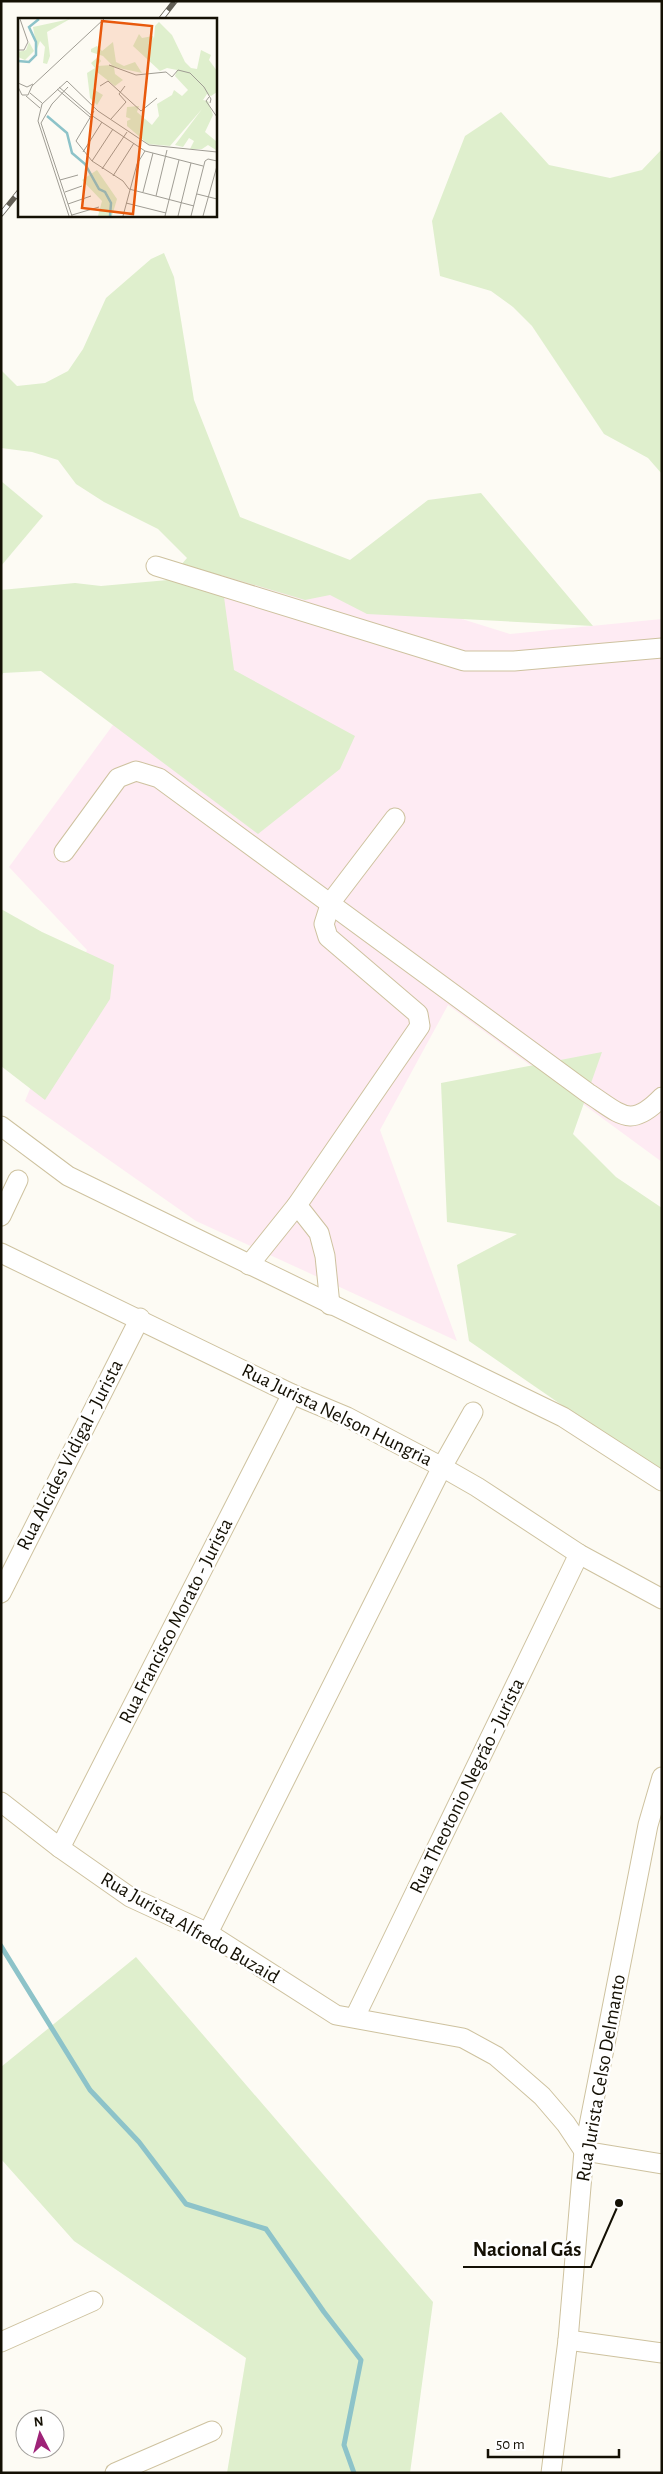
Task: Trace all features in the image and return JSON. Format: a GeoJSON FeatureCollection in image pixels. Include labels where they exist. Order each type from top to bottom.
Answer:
{"type":"FeatureCollection","features":[{"type":"Feature","properties":{"kind":"street"},"geometry":{"type":"LineString","coordinates":[[156,566],[464,661],[514,661],[662,648]]}},
{"type":"Feature","properties":{"kind":"street"},"geometry":{"type":"LineString","coordinates":[[64,852],[118,778],[136,771],[159,778],[331,902],[588,1093],[623,1115],[634,1117],[647,1112],[662,1097]]}},
{"type":"Feature","properties":{"kind":"street"},"geometry":{"type":"LineString","coordinates":[[249,1266],[297,1205],[420,1026],[418,1014],[328,937],[324,924],[331,902],[395,818]]}},
{"type":"Feature","properties":{"kind":"street"},"geometry":{"type":"LineString","coordinates":[[1,1126],[68,1176],[249,1266],[563,1417],[662,1481]]}},
{"type":"Feature","properties":{"kind":"street"},"geometry":{"type":"LineString","coordinates":[[1,1216],[18,1180]]}},
{"type":"Feature","properties":{"kind":"street"},"geometry":{"type":"LineString","coordinates":[[297,1205],[319,1233],[325,1256],[330,1305]]}},
{"type":"Feature","properties":{"kind":"street","name":"Rua Jurista Nelson Hungria"},"geometry":{"type":"LineString","coordinates":[[1,1253],[140,1318],[292,1394],[347,1417],[477,1486],[579,1554],[662,1599]]}},
{"type":"Feature","properties":{"kind":"street","name":"Rua Alcides Vidigal - Jurista"},"geometry":{"type":"LineString","coordinates":[[1,1592],[140,1318]]}},
{"type":"Feature","properties":{"kind":"street","name":"Rua Francisco Morato - Jurista"},"geometry":{"type":"LineString","coordinates":[[60,1848],[292,1394]]}},
{"type":"Feature","properties":{"kind":"street"},"geometry":{"type":"LineString","coordinates":[[208,1933],[442,1467],[473,1412]]}},
{"type":"Feature","properties":{"kind":"street","name":"Rua Theotonio Negrão - Jurista"},"geometry":{"type":"LineString","coordinates":[[355,2017],[579,1554]]}},
{"type":"Feature","properties":{"kind":"street","name":"Rua Jurista Celso Delmanto"},"geometry":{"type":"LineString","coordinates":[[551,2473],[568,2340],[584,2151],[648,1825],[662,1777]]}},
{"type":"Feature","properties":{"kind":"street","name":"Rua Jurista Alfredo Buzaid"},"geometry":{"type":"LineString","coordinates":[[1,1802],[60,1848],[130,1897],[208,1933],[336,2015],[463,2038],[496,2056],[542,2096],[566,2124],[584,2151]]}},
{"type":"Feature","properties":{"kind":"street"},"geometry":{"type":"LineString","coordinates":[[584,2151],[662,2164]]}},
{"type":"Feature","properties":{"kind":"street"},"geometry":{"type":"LineString","coordinates":[[1,2342],[93,2301]]}},
{"type":"Feature","properties":{"kind":"street"},"geometry":{"type":"LineString","coordinates":[[568,2340],[662,2353]]}},
{"type":"Feature","properties":{"kind":"street"},"geometry":{"type":"LineString","coordinates":[[116,2473],[212,2431]]}},
{"type":"Feature","properties":{"kind":"shaded area"},"geometry":{"type":"Polygon","coordinates":[[[241,550],[510,634],[662,619],[662,1162],[448,1005],[380,1130],[457,1341],[196,1221],[25,1101],[87,950],[9,867],[241,550]]]}},
{"type":"Feature","properties":{"kind":"green space"},"geometry":{"type":"Polygon","coordinates":[[[501,112],[549,165],[610,178],[642,170],[662,149],[662,474],[648,458],[604,434],[532,326],[513,307],[491,291],[440,276],[432,221],[465,136],[501,112]]]}},
{"type":"Feature","properties":{"kind":"green space"},"geometry":{"type":"Polygon","coordinates":[[[164,253],[174,277],[194,400],[240,517],[350,560],[428,500],[481,493],[593,626],[367,614],[330,595],[305,600],[221,575],[234,670],[355,736],[340,769],[258,834],[41,671],[3,673],[1,678],[1,590],[75,583],[101,586],[168,580],[187,558],[158,529],[104,502],[76,484],[58,460],[32,452],[1,448],[1,370],[17,386],[45,383],[68,371],[83,349],[106,298],[151,259],[164,253]]]}},
{"type":"Feature","properties":{"kind":"green space"},"geometry":{"type":"Polygon","coordinates":[[[1,481],[43,516],[1,566],[1,481]]]}},
{"type":"Feature","properties":{"kind":"green space"},"geometry":{"type":"Polygon","coordinates":[[[1,909],[42,932],[114,965],[110,999],[45,1100],[1,1066],[1,909]]]}},
{"type":"Feature","properties":{"kind":"green space"},"geometry":{"type":"Polygon","coordinates":[[[602,1052],[573,1134],[616,1177],[662,1208],[662,1474],[469,1341],[457,1265],[517,1234],[447,1222],[441,1083],[602,1052]]]}},
{"type":"Feature","properties":{"kind":"green space"},"geometry":{"type":"Polygon","coordinates":[[[136,1957],[433,2302],[410,2473],[227,2473],[246,2358],[74,2241],[1,2159],[1,2067],[136,1957]]]}},
{"type":"Feature","properties":{"kind":"waterway"},"geometry":{"type":"LineString","coordinates":[[1,1946],[90,2090],[139,2142],[186,2204],[266,2229],[324,2312],[361,2360],[344,2445],[354,2473]]}},
{"type":"Feature","properties":{"kind":"railway"},"geometry":{"type":"LineString","coordinates":[[162,18],[175,1]]}},
{"type":"Feature","properties":{"kind":"railway"},"geometry":{"type":"LineString","coordinates":[[1,214],[18,193]]}},
{"type":"Feature","properties":{"kind":"place","name":"Nacional Gás"},"geometry":{"type":"Point","coordinates":[619,2203]}}]}
